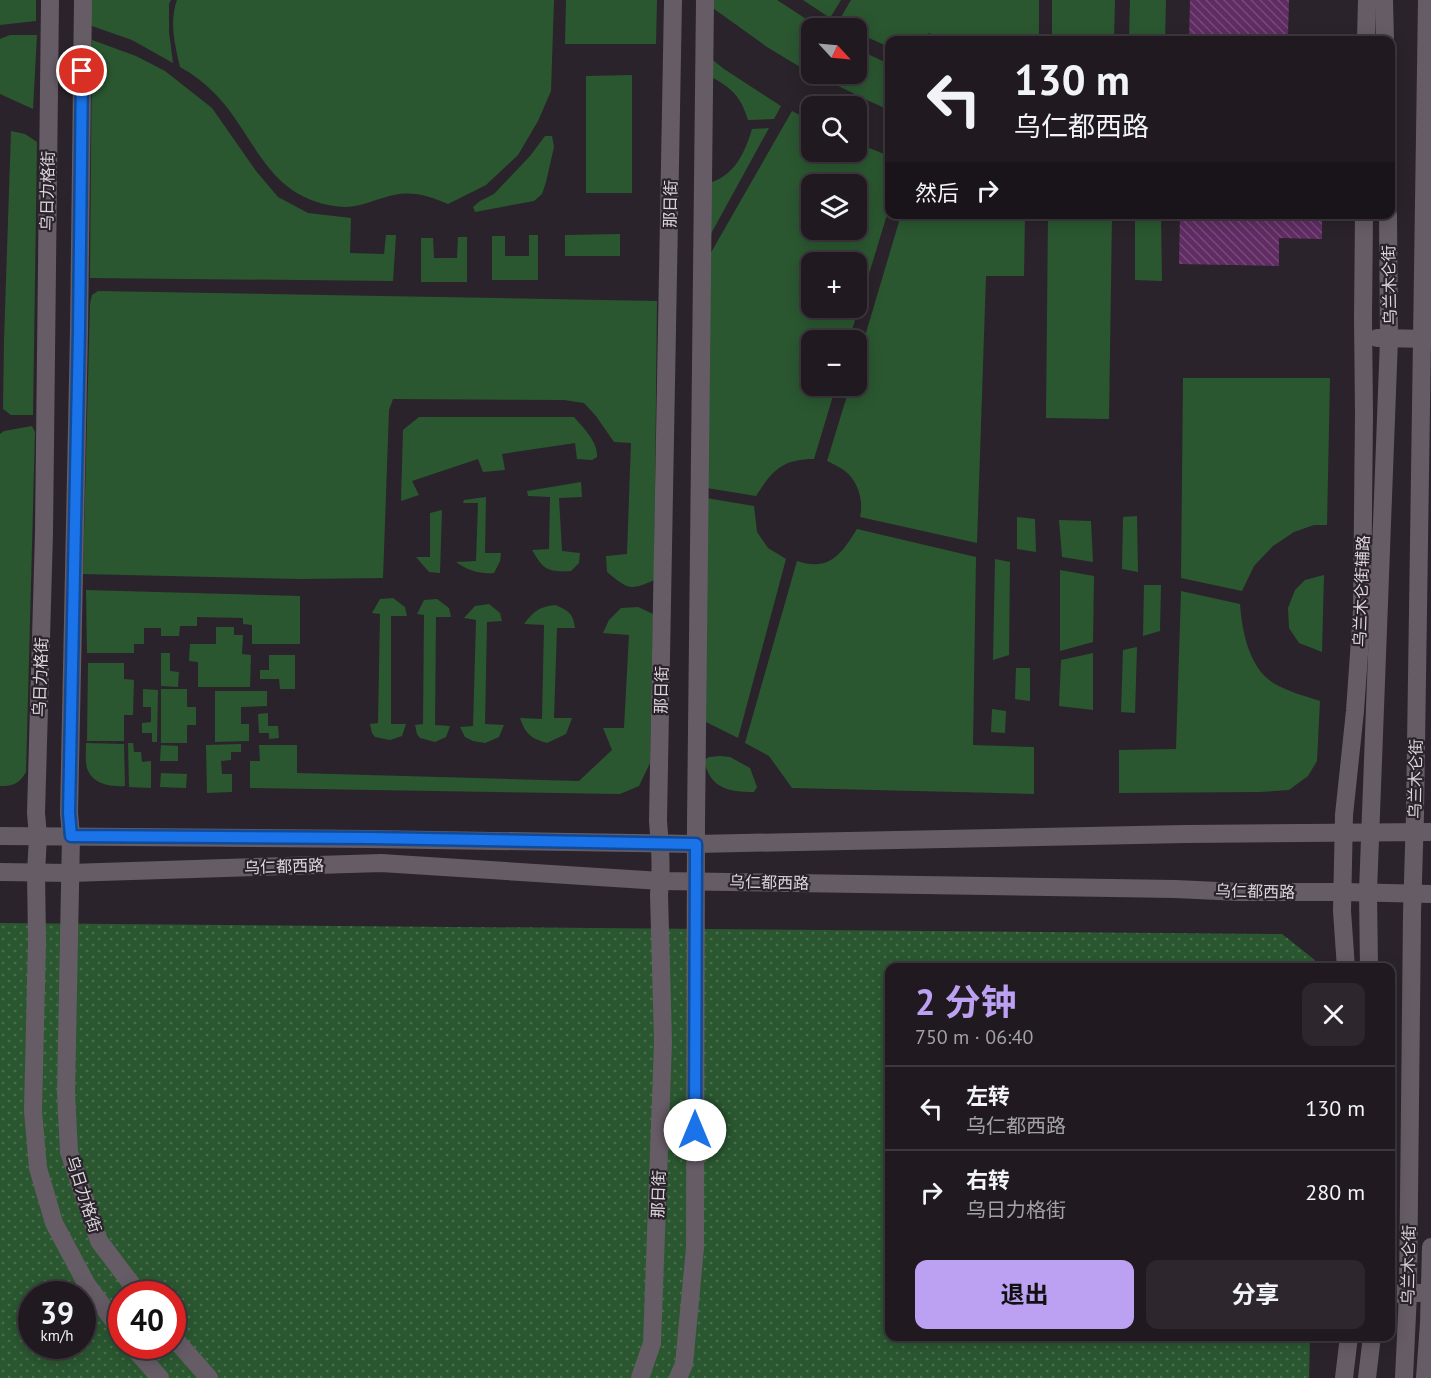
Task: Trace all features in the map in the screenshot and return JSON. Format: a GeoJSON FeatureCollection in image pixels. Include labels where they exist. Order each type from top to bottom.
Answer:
{"type":"FeatureCollection","features":[{"type":"Feature","properties":{"kind":"street","name":"乌日力格街"},"geometry":{"type":"LineString","coordinates":[[50,0],[44,533],[36,813],[38,836],[37,941],[33,1111],[38,1168],[54,1223],[87,1285],[108,1313]]}},
{"type":"Feature","properties":{"kind":"street","name":"乌日力格街"},"geometry":{"type":"LineString","coordinates":[[82,0],[79,330],[66,1093],[69,1152],[99,1241],[129,1281]]}},
{"type":"Feature","properties":{"kind":"street","name":"那日街"},"geometry":{"type":"LineString","coordinates":[[640,1378],[652,1343],[663,1042],[659,809],[673,0]]}},
{"type":"Feature","properties":{"kind":"street","name":"那日街"},"geometry":{"type":"LineString","coordinates":[[678,1378],[684,1364],[694,1248],[705,0]]}},
{"type":"Feature","properties":{"kind":"street"},"geometry":{"type":"LineString","coordinates":[[1366,36],[1367,0]]}},
{"type":"Feature","properties":{"kind":"street"},"geometry":{"type":"LineString","coordinates":[[1384,0],[1385,36]]}},
{"type":"Feature","properties":{"kind":"street","name":"乌兰木仑街"},"geometry":{"type":"LineString","coordinates":[[1404,1378],[1399,1294],[1412,914],[1422,894],[1427,339],[1427,0]]}},
{"type":"Feature","properties":{"kind":"street","name":"乌兰木仑街辅路"},"geometry":{"type":"LineString","coordinates":[[1346,963],[1342,911],[1344,815],[1355,711],[1362,611],[1364,219]]}},
{"type":"Feature","properties":{"kind":"street","name":"乌兰木仑街"},"geometry":{"type":"LineString","coordinates":[[1369,963],[1368,892],[1389,339],[1388,219]]}},
{"type":"Feature","properties":{"kind":"street"},"geometry":{"type":"LineString","coordinates":[[1363,318],[1427,319]]}},
{"type":"Feature","properties":{"kind":"street"},"geometry":{"type":"LineString","coordinates":[[1364,338],[1427,339]]}},
{"type":"Feature","properties":{"kind":"street","name":"乌仁都西路"},"geometry":{"type":"LineString","coordinates":[[0,836],[370,838],[696,844],[1185,834],[1423,832]]}},
{"type":"Feature","properties":{"kind":"street","name":"乌仁都西路"},"geometry":{"type":"LineString","coordinates":[[0,872],[70,873],[381,863],[661,881],[1422,894]]}},
{"type":"Feature","properties":{"kind":"street"},"geometry":{"type":"LineString","coordinates":[[1425,1378],[1430,1323],[1431,1247]]}},
{"type":"Feature","properties":{"kind":"street"},"geometry":{"type":"LineString","coordinates":[[1399,1294],[1430,1294]]}},
{"type":"Feature","properties":{"kind":"street"},"geometry":{"type":"LineString","coordinates":[[1399,1323],[1430,1323]]}},
{"type":"Feature","properties":{"kind":"street"},"geometry":{"type":"LineString","coordinates":[[1344,1378],[1348,1341]]}},
{"type":"Feature","properties":{"kind":"street"},"geometry":{"type":"LineString","coordinates":[[1367,1378],[1371,1341]]}},
{"type":"Feature","properties":{"kind":"street"},"geometry":{"type":"LineString","coordinates":[[186,1352],[209,1378]]}},
{"type":"Feature","properties":{"kind":"street"},"geometry":{"type":"LineString","coordinates":[[143,1359],[160,1378]]}},
{"type":"Feature","properties":{"kind":"green space"},"geometry":{"type":"Polygon","coordinates":[[[0,0],[36,0],[36,21],[0,25],[0,0]]]}},
{"type":"Feature","properties":{"kind":"green space"},"geometry":{"type":"Polygon","coordinates":[[[90,0],[171,0],[169,32],[173,63],[132,40],[89,25],[90,0]]]}},
{"type":"Feature","properties":{"kind":"green space"},"geometry":{"type":"Polygon","coordinates":[[[177,0],[554,0],[551,91],[538,121],[518,155],[486,185],[448,204],[413,194],[393,195],[352,207],[321,203],[297,193],[283,183],[260,156],[219,98],[201,81],[180,67],[173,25],[177,0]]]}},
{"type":"Feature","properties":{"kind":"green space"},"geometry":{"type":"Polygon","coordinates":[[[566,0],[657,0],[656,44],[565,44],[566,0]]]}},
{"type":"Feature","properties":{"kind":"green space"},"geometry":{"type":"Polygon","coordinates":[[[711,0],[777,0],[805,18],[801,18],[800,67],[767,47],[710,6],[711,0]]]}},
{"type":"Feature","properties":{"kind":"green space"},"geometry":{"type":"Polygon","coordinates":[[[803,0],[841,0],[830,18],[803,0]]]}},
{"type":"Feature","properties":{"kind":"green space"},"geometry":{"type":"Polygon","coordinates":[[[851,0],[1039,0],[1039,36],[937,36],[928,33],[926,36],[885,36],[885,45],[867,36],[867,18],[842,18],[851,0]]]}},
{"type":"Feature","properties":{"kind":"green space"},"geometry":{"type":"Polygon","coordinates":[[[1052,0],[1115,0],[1114,36],[1052,36],[1052,0]]]}},
{"type":"Feature","properties":{"kind":"green space"},"geometry":{"type":"Polygon","coordinates":[[[1130,0],[1166,0],[1165,36],[1129,36],[1130,0]]]}},
{"type":"Feature","properties":{"kind":"green space"},"geometry":{"type":"Polygon","coordinates":[[[10,35],[37,35],[33,109],[0,94],[0,39],[10,35]]]}},
{"type":"Feature","properties":{"kind":"green space"},"geometry":{"type":"Polygon","coordinates":[[[92,40],[136,56],[165,71],[212,108],[256,171],[278,197],[308,213],[351,218],[350,253],[384,254],[386,235],[396,235],[393,281],[90,278],[92,40]]]}},
{"type":"Feature","properties":{"kind":"green space"},"geometry":{"type":"Polygon","coordinates":[[[867,54],[885,62],[885,108],[867,100],[867,96],[859,96],[834,84],[867,84],[867,54]]]}},
{"type":"Feature","properties":{"kind":"green space"},"geometry":{"type":"Polygon","coordinates":[[[709,57],[781,106],[774,119],[748,120],[734,93],[709,76],[709,57]]]}},
{"type":"Feature","properties":{"kind":"green space"},"geometry":{"type":"Polygon","coordinates":[[[632,75],[632,193],[586,193],[586,76],[632,75]]]}},
{"type":"Feature","properties":{"kind":"green space"},"geometry":{"type":"Polygon","coordinates":[[[792,111],[801,116],[801,162],[867,162],[867,147],[885,154],[886,219],[867,281],[867,252],[801,252],[801,318],[856,318],[852,330],[801,330],[801,396],[833,396],[814,459],[794,461],[779,468],[756,496],[707,488],[709,256],[792,111]]]}},
{"type":"Feature","properties":{"kind":"green space"},"geometry":{"type":"Polygon","coordinates":[[[769,128],[707,241],[709,183],[718,180],[732,169],[746,147],[752,129],[769,128]]]}},
{"type":"Feature","properties":{"kind":"green space"},"geometry":{"type":"Polygon","coordinates":[[[11,131],[25,134],[37,142],[33,415],[11,415],[3,409],[11,131]]]}},
{"type":"Feature","properties":{"kind":"green space"},"geometry":{"type":"Polygon","coordinates":[[[545,136],[552,136],[554,147],[542,194],[534,201],[475,212],[473,207],[494,194],[530,156],[545,136]]]}},
{"type":"Feature","properties":{"kind":"green space"},"geometry":{"type":"Polygon","coordinates":[[[900,219],[1025,219],[1024,276],[986,276],[977,543],[860,517],[860,498],[857,486],[850,475],[827,461],[847,396],[867,396],[867,330],[900,219]]]}},
{"type":"Feature","properties":{"kind":"green space"},"geometry":{"type":"Polygon","coordinates":[[[1048,219],[1112,219],[1109,419],[1046,418],[1048,219]]]}},
{"type":"Feature","properties":{"kind":"green space"},"geometry":{"type":"Polygon","coordinates":[[[1135,219],[1161,219],[1162,281],[1135,280],[1135,219]]]}},
{"type":"Feature","properties":{"kind":"green space"},"geometry":{"type":"Polygon","coordinates":[[[620,234],[620,256],[565,256],[565,235],[620,234]]]}},
{"type":"Feature","properties":{"kind":"green space"},"geometry":{"type":"Polygon","coordinates":[[[529,235],[538,235],[538,280],[492,280],[492,236],[505,236],[505,256],[529,256],[529,235]]]}},
{"type":"Feature","properties":{"kind":"green space"},"geometry":{"type":"Polygon","coordinates":[[[458,237],[467,237],[467,282],[421,282],[421,238],[433,238],[434,258],[457,258],[458,237]]]}},
{"type":"Feature","properties":{"kind":"green space"},"geometry":{"type":"Polygon","coordinates":[[[98,291],[657,301],[654,580],[629,587],[607,572],[606,556],[627,554],[631,443],[614,442],[584,403],[564,400],[393,399],[389,410],[383,578],[300,579],[83,574],[90,304],[92,295],[98,291]]]}},
{"type":"Feature","properties":{"kind":"green space"},"geometry":{"type":"Polygon","coordinates":[[[1183,378],[1330,378],[1327,525],[1314,525],[1294,532],[1273,546],[1254,566],[1242,591],[1181,578],[1183,378]]]}},
{"type":"Feature","properties":{"kind":"green space"},"geometry":{"type":"Polygon","coordinates":[[[419,417],[574,417],[593,440],[597,457],[592,460],[577,459],[575,443],[502,454],[505,470],[483,472],[478,459],[412,481],[419,495],[401,501],[403,430],[419,417]]]}},
{"type":"Feature","properties":{"kind":"green space"},"geometry":{"type":"Polygon","coordinates":[[[32,426],[35,432],[26,772],[15,783],[0,786],[0,434],[4,431],[32,426]]]}},
{"type":"Feature","properties":{"kind":"green space"},"geometry":{"type":"Polygon","coordinates":[[[581,482],[582,497],[559,498],[562,551],[580,553],[579,563],[571,571],[551,570],[543,566],[532,550],[549,549],[550,497],[528,496],[527,491],[581,482]]]}},
{"type":"Feature","properties":{"kind":"green space"},"geometry":{"type":"Polygon","coordinates":[[[486,497],[485,553],[501,553],[494,573],[474,571],[456,562],[476,561],[478,503],[463,503],[464,500],[486,497]]]}},
{"type":"Feature","properties":{"kind":"green space"},"geometry":{"type":"Polygon","coordinates":[[[706,498],[754,506],[757,532],[768,548],[786,559],[738,738],[702,720],[706,498]]]}},
{"type":"Feature","properties":{"kind":"green space"},"geometry":{"type":"Polygon","coordinates":[[[442,510],[440,573],[429,572],[416,557],[430,557],[430,513],[442,510]]]}},
{"type":"Feature","properties":{"kind":"green space"},"geometry":{"type":"Polygon","coordinates":[[[1137,516],[1138,572],[1122,569],[1123,517],[1137,516]]]}},
{"type":"Feature","properties":{"kind":"green space"},"geometry":{"type":"Polygon","coordinates":[[[1017,517],[1035,519],[1036,552],[1017,549],[1017,517]]]}},
{"type":"Feature","properties":{"kind":"green space"},"geometry":{"type":"Polygon","coordinates":[[[1059,520],[1091,521],[1093,562],[1062,557],[1059,520]]]}},
{"type":"Feature","properties":{"kind":"green space"},"geometry":{"type":"Polygon","coordinates":[[[857,529],[976,557],[973,745],[1034,747],[1034,794],[792,788],[769,756],[745,743],[797,561],[808,564],[826,562],[840,553],[857,529]]]}},
{"type":"Feature","properties":{"kind":"green space"},"geometry":{"type":"Polygon","coordinates":[[[995,559],[1010,562],[1009,655],[993,660],[995,559]]]}},
{"type":"Feature","properties":{"kind":"green space"},"geometry":{"type":"Polygon","coordinates":[[[1060,570],[1094,576],[1093,642],[1060,651],[1060,570]]]}},
{"type":"Feature","properties":{"kind":"green space"},"geometry":{"type":"Polygon","coordinates":[[[1324,575],[1322,652],[1299,643],[1289,628],[1288,608],[1295,590],[1305,580],[1324,575]]]}},
{"type":"Feature","properties":{"kind":"green space"},"geometry":{"type":"Polygon","coordinates":[[[1144,585],[1161,585],[1160,631],[1143,636],[1144,585]]]}},
{"type":"Feature","properties":{"kind":"green space"},"geometry":{"type":"Polygon","coordinates":[[[86,590],[300,596],[300,644],[252,644],[252,625],[243,624],[243,618],[197,617],[197,626],[180,626],[179,636],[161,636],[161,628],[144,628],[144,644],[134,644],[134,653],[87,653],[86,590]]]}},
{"type":"Feature","properties":{"kind":"green space"},"geometry":{"type":"Polygon","coordinates":[[[1181,591],[1240,604],[1248,648],[1259,669],[1280,687],[1320,701],[1317,761],[1308,776],[1289,790],[1119,793],[1119,750],[1176,749],[1181,591]]]}},
{"type":"Feature","properties":{"kind":"green space"},"geometry":{"type":"Polygon","coordinates":[[[393,598],[405,607],[407,616],[391,616],[391,724],[406,724],[402,736],[390,740],[375,737],[370,724],[378,723],[380,614],[372,613],[380,599],[393,598]]]}},
{"type":"Feature","properties":{"kind":"green space"},"geometry":{"type":"Polygon","coordinates":[[[437,599],[449,608],[451,617],[436,617],[435,725],[450,726],[446,737],[435,742],[420,738],[415,725],[423,724],[424,615],[417,614],[424,600],[437,599]]]}},
{"type":"Feature","properties":{"kind":"green space"},"geometry":{"type":"Polygon","coordinates":[[[489,604],[500,613],[502,621],[487,622],[485,724],[504,725],[499,737],[485,743],[465,737],[460,727],[473,726],[476,620],[464,618],[475,606],[489,604]]]}},
{"type":"Feature","properties":{"kind":"green space"},"geometry":{"type":"Polygon","coordinates":[[[555,605],[570,613],[575,628],[557,628],[554,718],[572,718],[566,734],[547,743],[530,735],[520,718],[542,719],[544,625],[524,624],[537,610],[555,605]]]}},
{"type":"Feature","properties":{"kind":"green space"},"geometry":{"type":"Polygon","coordinates":[[[638,607],[653,614],[650,763],[639,786],[620,794],[250,788],[250,761],[260,761],[259,745],[297,745],[297,773],[579,781],[612,750],[603,728],[624,728],[629,635],[603,633],[609,620],[621,608],[638,607]]]}},
{"type":"Feature","properties":{"kind":"green space"},"geometry":{"type":"Polygon","coordinates":[[[216,627],[234,627],[234,635],[243,635],[242,654],[251,655],[250,687],[198,687],[198,662],[189,661],[190,644],[216,644],[216,627]]]}},
{"type":"Feature","properties":{"kind":"green space"},"geometry":{"type":"Polygon","coordinates":[[[1137,647],[1135,713],[1121,712],[1123,650],[1137,647]]]}},
{"type":"Feature","properties":{"kind":"green space"},"geometry":{"type":"Polygon","coordinates":[[[161,653],[170,653],[170,671],[179,672],[178,687],[161,686],[161,653]]]}},
{"type":"Feature","properties":{"kind":"green space"},"geometry":{"type":"Polygon","coordinates":[[[1093,653],[1093,710],[1059,706],[1061,660],[1093,653]]]}},
{"type":"Feature","properties":{"kind":"green space"},"geometry":{"type":"Polygon","coordinates":[[[269,655],[295,655],[295,689],[280,689],[279,679],[260,679],[260,670],[269,670],[269,655]]]}},
{"type":"Feature","properties":{"kind":"green space"},"geometry":{"type":"Polygon","coordinates":[[[88,663],[124,663],[124,679],[134,680],[133,715],[124,715],[124,741],[87,741],[88,663]]]}},
{"type":"Feature","properties":{"kind":"green space"},"geometry":{"type":"Polygon","coordinates":[[[1016,668],[1030,668],[1030,701],[1015,699],[1016,668]]]}},
{"type":"Feature","properties":{"kind":"green space"},"geometry":{"type":"Polygon","coordinates":[[[143,689],[158,690],[157,742],[152,742],[152,733],[142,733],[142,723],[151,722],[151,707],[143,707],[143,689]]]}},
{"type":"Feature","properties":{"kind":"green space"},"geometry":{"type":"Polygon","coordinates":[[[161,689],[187,689],[187,707],[196,707],[196,725],[187,725],[187,743],[161,743],[161,689]]]}},
{"type":"Feature","properties":{"kind":"green space"},"geometry":{"type":"Polygon","coordinates":[[[215,691],[267,691],[267,706],[241,707],[241,724],[249,724],[249,741],[215,742],[215,691]]]}},
{"type":"Feature","properties":{"kind":"green space"},"geometry":{"type":"Polygon","coordinates":[[[992,709],[1006,711],[1005,733],[991,732],[992,709]]]}},
{"type":"Feature","properties":{"kind":"green space"},"geometry":{"type":"Polygon","coordinates":[[[268,713],[268,726],[278,726],[279,738],[269,739],[269,733],[259,733],[258,714],[268,713]]]}},
{"type":"Feature","properties":{"kind":"green space"},"geometry":{"type":"Polygon","coordinates":[[[86,743],[124,744],[125,786],[108,785],[93,778],[86,765],[86,743]]]}},
{"type":"Feature","properties":{"kind":"green space"},"geometry":{"type":"Polygon","coordinates":[[[128,743],[133,743],[134,752],[141,752],[142,762],[151,761],[151,788],[129,787],[128,743]]]}},
{"type":"Feature","properties":{"kind":"green space"},"geometry":{"type":"Polygon","coordinates":[[[241,744],[241,752],[231,752],[231,760],[221,761],[222,774],[232,774],[232,792],[207,793],[206,745],[241,744]]]}},
{"type":"Feature","properties":{"kind":"green space"},"geometry":{"type":"Polygon","coordinates":[[[161,745],[178,746],[178,761],[160,761],[161,745]]]}},
{"type":"Feature","properties":{"kind":"green space"},"geometry":{"type":"Polygon","coordinates":[[[720,756],[730,757],[750,768],[757,787],[754,792],[728,789],[715,782],[704,760],[720,756]]]}},
{"type":"Feature","properties":{"kind":"green space"},"geometry":{"type":"Polygon","coordinates":[[[161,773],[187,774],[186,788],[160,787],[161,773]]]}},
{"type":"Feature","properties":{"kind":"green space"},"geometry":{"type":"Polygon","coordinates":[[[0,923],[1282,934],[1315,960],[1315,963],[885,963],[885,1341],[1310,1341],[1309,1378],[0,1378],[0,923]]]}},
{"type":"Feature","properties":{"kind":"building"},"geometry":{"type":"Polygon","coordinates":[[[1190,0],[1289,0],[1288,34],[1315,35],[1315,36],[1189,36],[1190,0]]]}},
{"type":"Feature","properties":{"kind":"building"},"geometry":{"type":"Polygon","coordinates":[[[1180,219],[1322,219],[1322,239],[1279,238],[1279,266],[1179,264],[1180,219]]]}},
{"type":"Feature","properties":{"kind":"route"},"geometry":{"type":"LineString","coordinates":[[82,71],[69,813],[71,836],[370,838],[696,844],[695,1130]]}}]}
